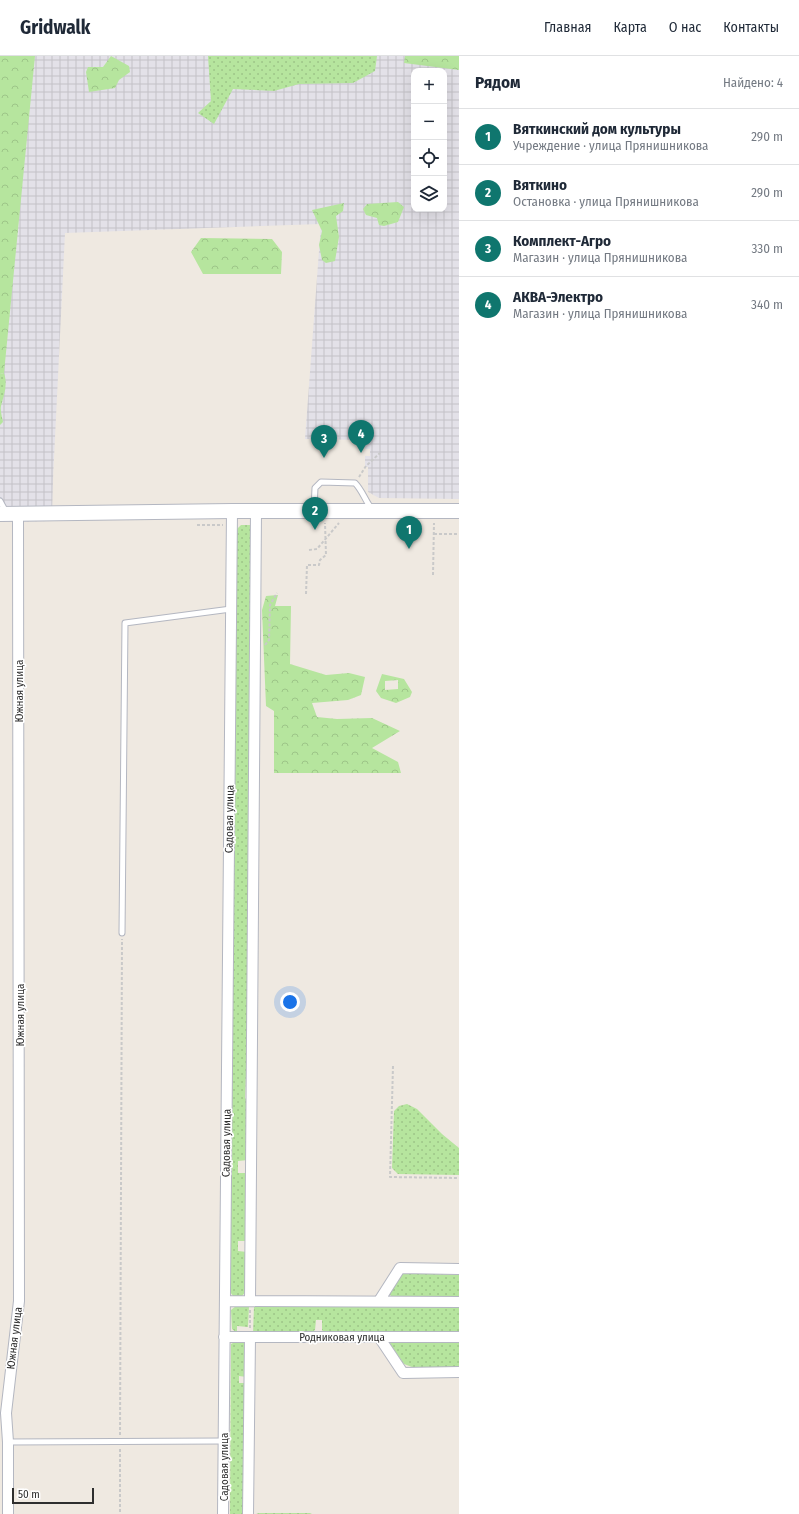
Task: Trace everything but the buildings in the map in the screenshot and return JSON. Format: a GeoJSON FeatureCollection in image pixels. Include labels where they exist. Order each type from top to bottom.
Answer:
{"type":"FeatureCollection","features":[{"type":"Feature","properties":{"kind":"street","name":"Садовая улица"},"geometry":{"type":"LineString","coordinates":[[223,1514],[232,511]]}},
{"type":"Feature","properties":{"kind":"street"},"geometry":{"type":"LineString","coordinates":[[9,514],[41,512],[459,511]]}},
{"type":"Feature","properties":{"kind":"street"},"geometry":{"type":"LineString","coordinates":[[250,1301],[256,512]]}},
{"type":"Feature","properties":{"kind":"street","name":"Южная улица"},"geometry":{"type":"LineString","coordinates":[[8,1514],[8,1442],[3,1415],[19,1301],[9,514]]}},
{"type":"Feature","properties":{"kind":"street"},"geometry":{"type":"LineString","coordinates":[[379,1302],[400,1268],[459,1269]]}},
{"type":"Feature","properties":{"kind":"street"},"geometry":{"type":"LineString","coordinates":[[225,1300],[459,1302]]}},
{"type":"Feature","properties":{"kind":"street","name":"Родниковая улица"},"geometry":{"type":"LineString","coordinates":[[224,1337],[459,1337]]}},
{"type":"Feature","properties":{"kind":"street"},"geometry":{"type":"LineString","coordinates":[[248,1514],[250,1337]]}},
{"type":"Feature","properties":{"kind":"street"},"geometry":{"type":"LineString","coordinates":[[379,1337],[403,1372],[459,1372]]}},
{"type":"Feature","properties":{"kind":"lane"},"geometry":{"type":"LineString","coordinates":[[314,511],[315,488],[321,482],[355,483],[373,511]]}},
{"type":"Feature","properties":{"kind":"lane"},"geometry":{"type":"LineString","coordinates":[[0,500],[9,514]]}},
{"type":"Feature","properties":{"kind":"lane"},"geometry":{"type":"LineString","coordinates":[[122,933],[125,623],[232,609]]}},
{"type":"Feature","properties":{"kind":"lane"},"geometry":{"type":"LineString","coordinates":[[8,1442],[224,1441]]}},
{"type":"Feature","properties":{"kind":"path"},"geometry":{"type":"LineString","coordinates":[[360,475],[380,453]]}},
{"type":"Feature","properties":{"kind":"path"},"geometry":{"type":"LineString","coordinates":[[309,550],[317,549],[339,523]]}},
{"type":"Feature","properties":{"kind":"path"},"geometry":{"type":"LineString","coordinates":[[433,575],[434,523]]}},
{"type":"Feature","properties":{"kind":"path"},"geometry":{"type":"LineString","coordinates":[[306,594],[307,565],[319,565],[320,560],[326,555],[324,524]]}},
{"type":"Feature","properties":{"kind":"path"},"geometry":{"type":"LineString","coordinates":[[434,534],[459,534]]}},
{"type":"Feature","properties":{"kind":"path"},"geometry":{"type":"LineString","coordinates":[[269,640],[270,605],[277,593]]}},
{"type":"Feature","properties":{"kind":"path"},"geometry":{"type":"LineString","coordinates":[[120,1514],[122,933]]}},
{"type":"Feature","properties":{"kind":"path"},"geometry":{"type":"LineString","coordinates":[[393,1066],[390,1178],[459,1178]]}},
{"type":"Feature","properties":{"kind":"path"},"geometry":{"type":"LineString","coordinates":[[250,1301],[250,1337]]}},
{"type":"Feature","properties":{"kind":"shaded area"},"geometry":{"type":"Polygon","coordinates":[[[26,56],[459,56],[459,499],[379,498],[368,492],[368,467],[365,466],[365,456],[370,456],[370,449],[365,449],[365,440],[305,439],[321,224],[65,233],[52,521],[0,522],[0,255],[26,56]]]}},
{"type":"Feature","properties":{"kind":"green space"},"geometry":{"type":"Polygon","coordinates":[[[0,56],[35,56],[4,373],[0,374],[0,56]]]}},
{"type":"Feature","properties":{"kind":"green space"},"geometry":{"type":"Polygon","coordinates":[[[111,56],[129,66],[130,72],[119,80],[115,88],[89,92],[86,72],[88,67],[103,67],[111,56]]]}},
{"type":"Feature","properties":{"kind":"green space"},"geometry":{"type":"Polygon","coordinates":[[[208,56],[377,56],[375,71],[353,83],[299,84],[274,91],[233,89],[214,124],[198,113],[211,101],[208,56]]]}},
{"type":"Feature","properties":{"kind":"green space"},"geometry":{"type":"Polygon","coordinates":[[[405,56],[459,56],[459,70],[447,68],[404,63],[405,56]]]}},
{"type":"Feature","properties":{"kind":"green space"},"geometry":{"type":"Polygon","coordinates":[[[398,202],[404,207],[398,222],[384,226],[379,225],[377,218],[366,215],[363,209],[367,204],[398,202]]]}},
{"type":"Feature","properties":{"kind":"green space"},"geometry":{"type":"Polygon","coordinates":[[[344,203],[343,211],[336,216],[339,237],[335,261],[326,263],[322,260],[319,245],[322,231],[312,210],[344,203]]]}},
{"type":"Feature","properties":{"kind":"green space"},"geometry":{"type":"Polygon","coordinates":[[[201,238],[272,239],[282,252],[281,274],[203,274],[191,252],[201,238]]]}},
{"type":"Feature","properties":{"kind":"green space"},"geometry":{"type":"Polygon","coordinates":[[[4,373],[6,386],[1,408],[3,422],[0,425],[0,374],[4,373]]]}},
{"type":"Feature","properties":{"kind":"green space"},"geometry":{"type":"Polygon","coordinates":[[[241,525],[250,525],[253,529],[250,1072],[246,1075],[245,1098],[249,1102],[248,1160],[238,1161],[238,1173],[247,1173],[247,1241],[238,1241],[238,1251],[247,1252],[247,1290],[242,1296],[234,1297],[230,1292],[237,529],[241,525]]]}},
{"type":"Feature","properties":{"kind":"green space"},"geometry":{"type":"Polygon","coordinates":[[[278,595],[275,606],[291,606],[290,664],[326,675],[349,673],[365,677],[361,695],[348,700],[312,703],[317,717],[337,719],[372,718],[400,731],[372,748],[398,762],[401,773],[274,773],[274,711],[266,706],[262,610],[266,596],[278,595]]]}},
{"type":"Feature","properties":{"kind":"green space"},"geometry":{"type":"Polygon","coordinates":[[[382,674],[404,679],[412,692],[410,697],[396,703],[381,698],[376,691],[382,674]],[[398,680],[385,681],[385,690],[398,689],[398,680]]]}},
{"type":"Feature","properties":{"kind":"green space"},"geometry":{"type":"Polygon","coordinates":[[[407,1104],[417,1109],[442,1134],[459,1148],[459,1175],[398,1174],[392,1168],[394,1111],[399,1106],[407,1104]]]}},
{"type":"Feature","properties":{"kind":"green space"},"geometry":{"type":"Polygon","coordinates":[[[404,1273],[459,1275],[459,1299],[391,1297],[389,1291],[397,1279],[404,1273]]]}},
{"type":"Feature","properties":{"kind":"green space"},"geometry":{"type":"Polygon","coordinates":[[[236,1306],[249,1306],[248,1327],[237,1326],[237,1333],[232,1329],[231,1310],[236,1306]]]}},
{"type":"Feature","properties":{"kind":"green space"},"geometry":{"type":"Polygon","coordinates":[[[254,1306],[459,1306],[459,1334],[325,1333],[322,1330],[322,1320],[316,1320],[315,1330],[309,1334],[253,1334],[254,1306]]]}},
{"type":"Feature","properties":{"kind":"green space"},"geometry":{"type":"Polygon","coordinates":[[[326,1306],[370,1306],[366,1308],[328,1309],[326,1306]]]}},
{"type":"Feature","properties":{"kind":"green space"},"geometry":{"type":"Polygon","coordinates":[[[392,1339],[459,1340],[459,1367],[412,1367],[404,1364],[390,1344],[392,1339]]]}},
{"type":"Feature","properties":{"kind":"green space"},"geometry":{"type":"Polygon","coordinates":[[[237,1341],[244,1341],[247,1348],[247,1377],[239,1376],[239,1383],[246,1383],[245,1514],[230,1514],[231,1344],[237,1341]]]}},
{"type":"Feature","properties":{"kind":"green space"},"geometry":{"type":"Polygon","coordinates":[[[310,1513],[312,1514],[256,1514],[310,1513]]]}},
{"type":"Feature","properties":{"kind":"place","name":"АКВА-Электро"},"geometry":{"type":"Point","coordinates":[361,453]}},
{"type":"Feature","properties":{"kind":"place","name":"Комплект-Агро"},"geometry":{"type":"Point","coordinates":[324,458]}},
{"type":"Feature","properties":{"kind":"place","name":"Вяткино"},"geometry":{"type":"Point","coordinates":[315,530]}},
{"type":"Feature","properties":{"kind":"place","name":"Вяткинский дом культуры"},"geometry":{"type":"Point","coordinates":[409,549]}}]}
